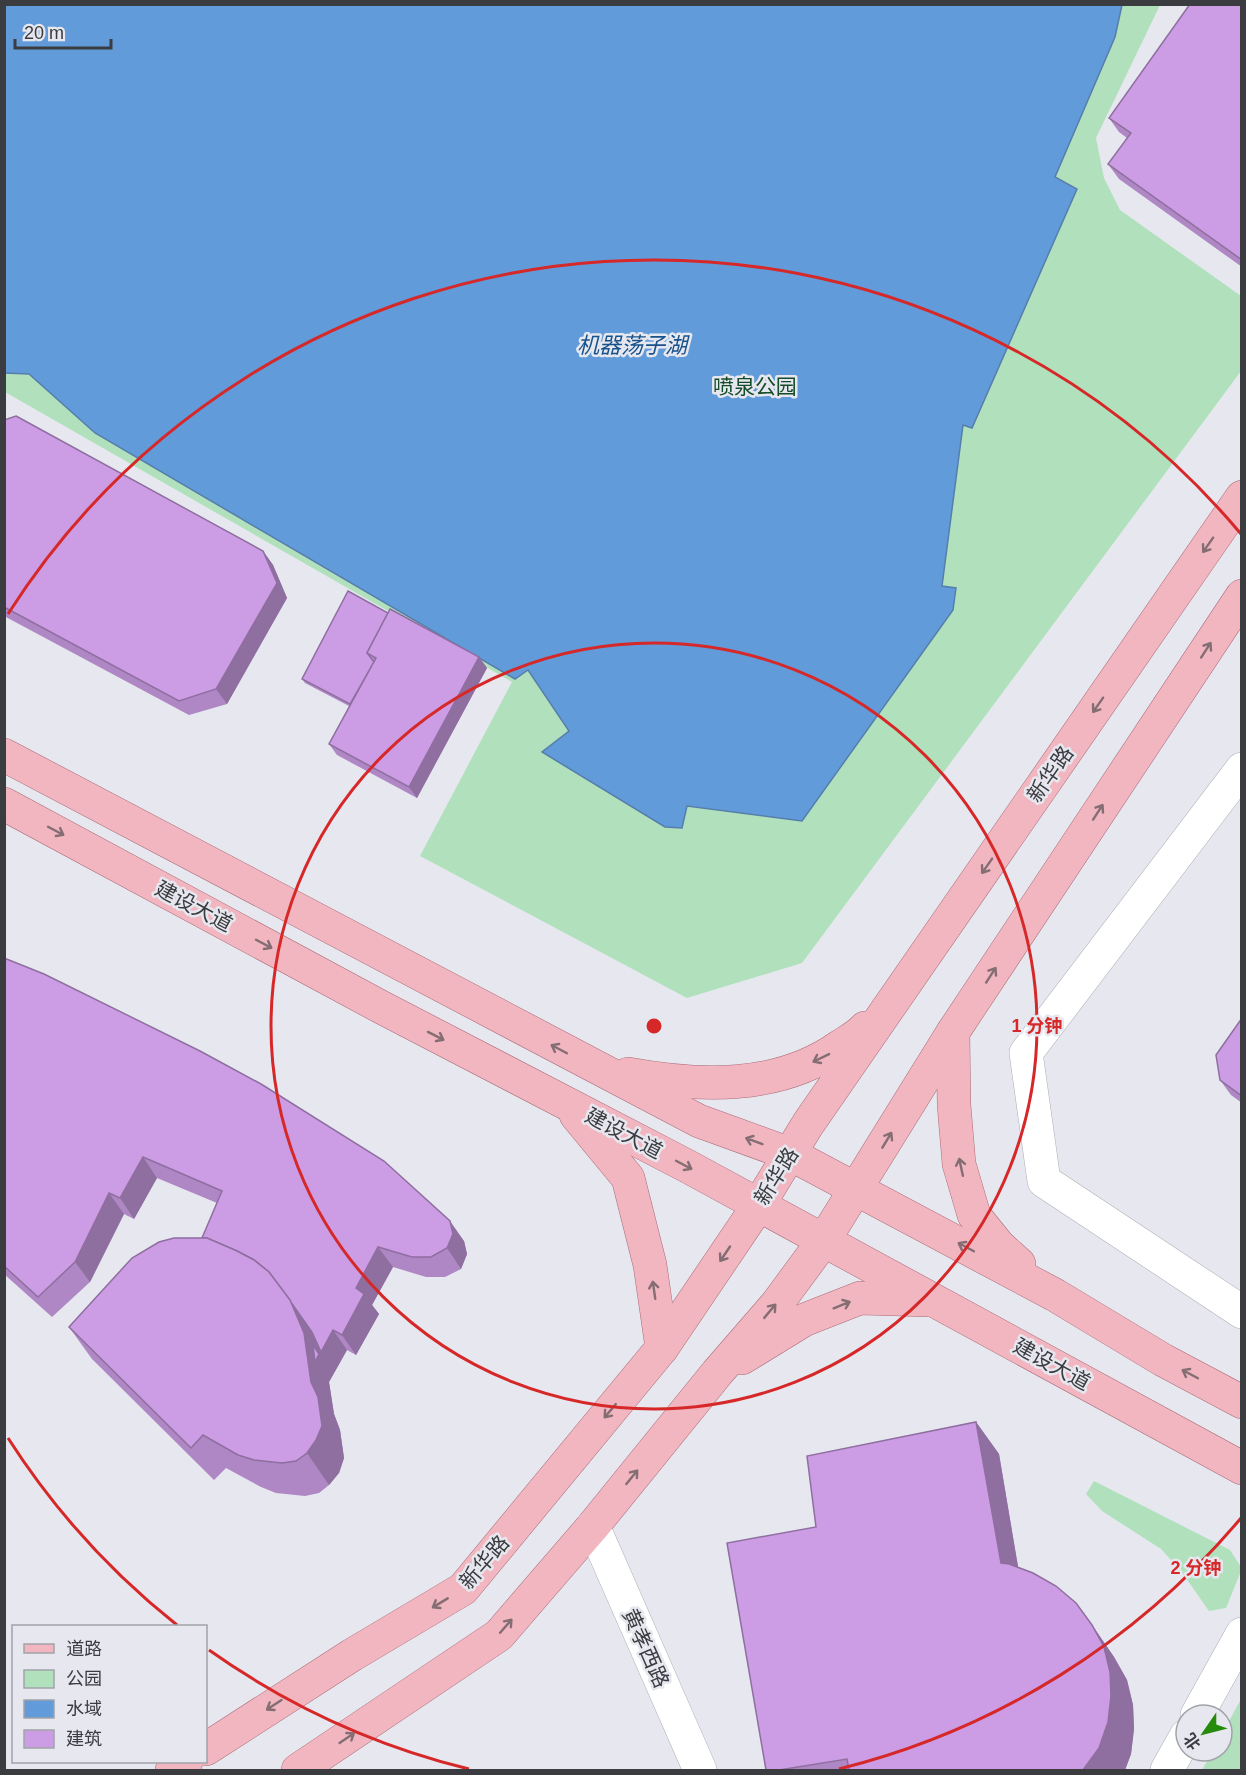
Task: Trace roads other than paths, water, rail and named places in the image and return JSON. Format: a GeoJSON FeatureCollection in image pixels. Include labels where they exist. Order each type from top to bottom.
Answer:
{"type":"FeatureCollection","features":[{"type":"Feature","properties":{"kind":"main road","name":"新华路"},"geometry":{"type":"LineString","coordinates":[[207,1748],[352,1655],[463,1589],[662,1348],[910,977],[1242,497]]}},
{"type":"Feature","properties":{"kind":"main road"},"geometry":{"type":"LineString","coordinates":[[298,1770],[499,1635],[593,1526],[717,1372],[776,1305],[824,1240],[953,1032],[1242,596]]}},
{"type":"Feature","properties":{"kind":"main road"},"geometry":{"type":"LineString","coordinates":[[4,755],[699,1121],[790,1154],[1055,1294],[1163,1360],[1242,1402]]}},
{"type":"Feature","properties":{"kind":"main road","name":"建设大道"},"geometry":{"type":"LineString","coordinates":[[4,804],[370,1002],[824,1240],[1242,1468]]}},
{"type":"Feature","properties":{"kind":"main road"},"geometry":{"type":"LineString","coordinates":[[597,1069],[663,1081],[713,1084],[769,1078],[824,1058],[861,1032],[910,977]]}},
{"type":"Feature","properties":{"kind":"main road"},"geometry":{"type":"LineString","coordinates":[[953,1032],[954,1105],[959,1164],[974,1215],[999,1246],[1055,1294]]}},
{"type":"Feature","properties":{"kind":"main road"},"geometry":{"type":"LineString","coordinates":[[566,1103],[628,1178],[650,1264],[662,1348]]}},
{"type":"Feature","properties":{"kind":"main road"},"geometry":{"type":"LineString","coordinates":[[717,1372],[804,1320],[860,1298],[935,1301]]}},
{"type":"Feature","properties":{"kind":"street"},"geometry":{"type":"LineString","coordinates":[[1242,769],[1026,1053],[1044,1181],[1242,1312]]}},
{"type":"Feature","properties":{"kind":"street","name":"黄孝西路"},"geometry":{"type":"LineString","coordinates":[[593,1526],[700,1770]]}},
{"type":"Feature","properties":{"kind":"street"},"geometry":{"type":"LineString","coordinates":[[1204,1703],[1242,1634]]}},
{"type":"Feature","properties":{"kind":"water","name":"机器荡子湖"},"geometry":{"type":"Polygon","coordinates":[[[4,5],[1122,5],[1115,37],[1055,177],[1077,189],[972,428],[963,425],[942,586],[956,588],[953,610],[802,821],[687,806],[682,828],[665,827],[542,752],[569,731],[528,670],[515,679],[95,433],[29,374],[5,373],[4,5]]]}},
{"type":"Feature","properties":{"kind":"park label","name":"喷泉公园"},"geometry":{"type":"Point","coordinates":[755,386]}}]}
